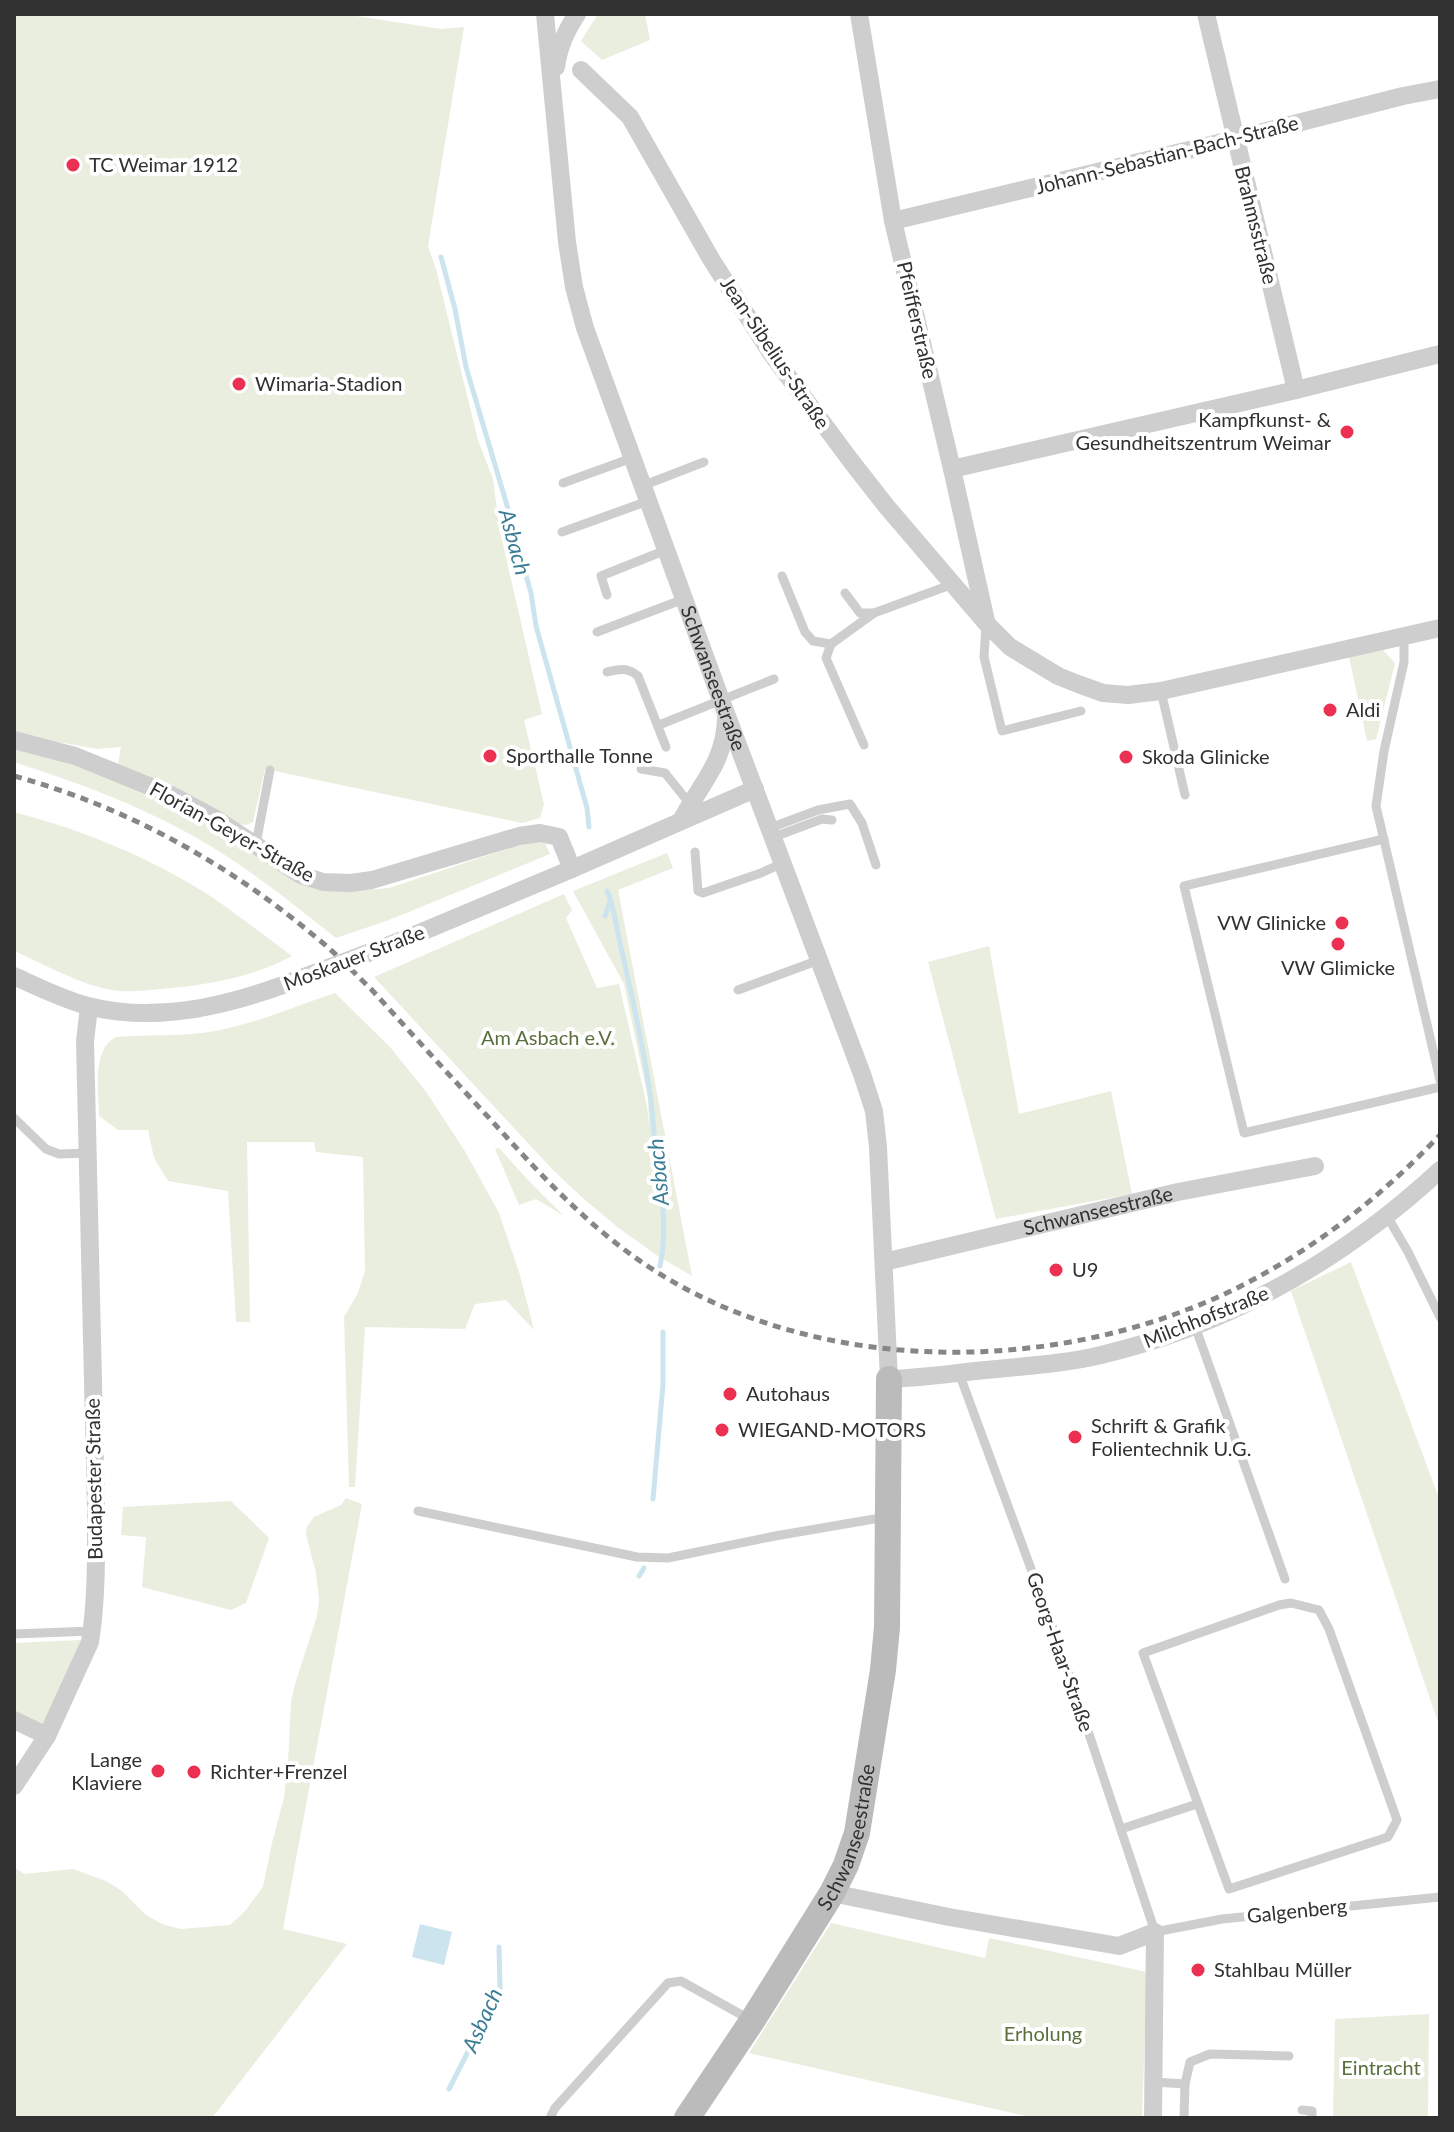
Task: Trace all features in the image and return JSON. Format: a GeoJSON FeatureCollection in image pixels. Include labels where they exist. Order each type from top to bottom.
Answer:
{"type":"FeatureCollection","features":[{"type":"Feature","properties":{"kind":"street","name":"Schwanseestraße"},"geometry":{"type":"LineString","coordinates":[[545,14],[556,141],[574,287],[588,336],[874,1111],[878,1147],[889,1379],[887,1627],[857,1833],[832,1893],[687,2118]]}},
{"type":"Feature","properties":{"kind":"street","name":"Schwanseestraße"},"geometry":{"type":"LineString","coordinates":[[553,89],[558,52],[565,32],[577,14]]}},
{"type":"Feature","properties":{"kind":"street","name":"Pfeifferstraße"},"geometry":{"type":"LineString","coordinates":[[859,14],[893,221],[987,624]]}},
{"type":"Feature","properties":{"kind":"street","name":"Brahmsstraße"},"geometry":{"type":"LineString","coordinates":[[1206,14],[1296,390]]}},
{"type":"Feature","properties":{"kind":"street","name":"Jean-Sibelius-Straße"},"geometry":{"type":"LineString","coordinates":[[581,70],[630,117],[711,259],[773,356],[860,473],[987,624],[1010,647],[1058,676],[1103,693],[1128,695],[1161,691],[1440,628]]}},
{"type":"Feature","properties":{"kind":"street","name":"Johann-Sebastian-Bach-Straße"},"geometry":{"type":"LineString","coordinates":[[893,221],[1440,89]]}},
{"type":"Feature","properties":{"kind":"street"},"geometry":{"type":"LineString","coordinates":[[952,469],[1440,354]]}},
{"type":"Feature","properties":{"kind":"street"},"geometry":{"type":"LineString","coordinates":[[686,812],[710,776],[722,750],[724,706]]}},
{"type":"Feature","properties":{"kind":"street","name":"Florian-Geyer-Straße"},"geometry":{"type":"LineString","coordinates":[[14,740],[75,756],[171,795],[256,844],[301,875],[323,882],[372,880],[519,836],[540,833],[559,837],[572,869]]}},
{"type":"Feature","properties":{"kind":"street","name":"Moskauer Straße"},"geometry":{"type":"LineString","coordinates":[[14,976],[89,1007],[127,1013],[214,1006],[255,995],[400,941],[572,869],[686,812],[755,789]]}},
{"type":"Feature","properties":{"kind":"street","name":"Budapester Straße"},"geometry":{"type":"LineString","coordinates":[[14,1786],[47,1736],[90,1642],[92,1631],[96,1586],[96,1509],[85,1041],[89,1007]]}},
{"type":"Feature","properties":{"kind":"street","name":"Schwanseestraße"},"geometry":{"type":"LineString","coordinates":[[884,1262],[1178,1192],[1315,1166]]}},
{"type":"Feature","properties":{"kind":"street","name":"Milchhofstraße"},"geometry":{"type":"LineString","coordinates":[[889,1379],[1068,1362],[1100,1356],[1195,1326],[1310,1271],[1359,1238],[1440,1170]]}},
{"type":"Feature","properties":{"kind":"street"},"geometry":{"type":"LineString","coordinates":[[14,1720],[47,1736]]}},
{"type":"Feature","properties":{"kind":"street"},"geometry":{"type":"LineString","coordinates":[[832,1893],[1119,1946],[1155,1932]]}},
{"type":"Feature","properties":{"kind":"street","name":"Georg-Haar-Straße"},"geometry":{"type":"LineString","coordinates":[[1153,2118],[1155,1932]]}},
{"type":"Feature","properties":{"kind":"lane"},"geometry":{"type":"LineString","coordinates":[[563,483],[632,458]]}},
{"type":"Feature","properties":{"kind":"lane"},"geometry":{"type":"LineString","coordinates":[[562,532],[704,462]]}},
{"type":"Feature","properties":{"kind":"lane"},"geometry":{"type":"LineString","coordinates":[[607,595],[601,576],[666,550]]}},
{"type":"Feature","properties":{"kind":"lane"},"geometry":{"type":"LineString","coordinates":[[782,576],[805,632],[813,641],[831,644]]}},
{"type":"Feature","properties":{"kind":"lane"},"geometry":{"type":"LineString","coordinates":[[864,745],[826,658],[831,644],[874,613],[953,584]]}},
{"type":"Feature","properties":{"kind":"lane"},"geometry":{"type":"LineString","coordinates":[[845,593],[860,613],[874,613]]}},
{"type":"Feature","properties":{"kind":"lane"},"geometry":{"type":"LineString","coordinates":[[597,632],[684,599]]}},
{"type":"Feature","properties":{"kind":"lane"},"geometry":{"type":"LineString","coordinates":[[987,624],[984,657],[1002,731],[1081,711]]}},
{"type":"Feature","properties":{"kind":"lane"},"geometry":{"type":"LineString","coordinates":[[1404,636],[1404,662],[1384,751],[1376,806],[1440,1080]]}},
{"type":"Feature","properties":{"kind":"lane"},"geometry":{"type":"LineString","coordinates":[[607,672],[629,669],[638,676],[666,747]]}},
{"type":"Feature","properties":{"kind":"lane"},"geometry":{"type":"LineString","coordinates":[[659,725],[724,706],[774,679]]}},
{"type":"Feature","properties":{"kind":"lane"},"geometry":{"type":"LineString","coordinates":[[1161,691],[1185,795]]}},
{"type":"Feature","properties":{"kind":"lane"},"geometry":{"type":"LineString","coordinates":[[641,769],[665,773],[686,812]]}},
{"type":"Feature","properties":{"kind":"lane"},"geometry":{"type":"LineString","coordinates":[[256,844],[270,770]]}},
{"type":"Feature","properties":{"kind":"lane"},"geometry":{"type":"LineString","coordinates":[[772,833],[818,810],[850,804],[862,823],[876,865]]}},
{"type":"Feature","properties":{"kind":"lane"},"geometry":{"type":"LineString","coordinates":[[772,833],[822,819],[832,820]]}},
{"type":"Feature","properties":{"kind":"lane"},"geometry":{"type":"LineString","coordinates":[[1384,839],[1184,886],[1244,1133],[1440,1087]]}},
{"type":"Feature","properties":{"kind":"lane"},"geometry":{"type":"LineString","coordinates":[[695,852],[698,891],[703,893],[783,863]]}},
{"type":"Feature","properties":{"kind":"lane"},"geometry":{"type":"LineString","coordinates":[[738,990],[819,960]]}},
{"type":"Feature","properties":{"kind":"lane"},"geometry":{"type":"LineString","coordinates":[[14,1118],[46,1149],[59,1154],[88,1153]]}},
{"type":"Feature","properties":{"kind":"lane"},"geometry":{"type":"LineString","coordinates":[[1387,1216],[1440,1317]]}},
{"type":"Feature","properties":{"kind":"lane"},"geometry":{"type":"LineString","coordinates":[[1195,1326],[1285,1579]]}},
{"type":"Feature","properties":{"kind":"lane","name":"Georg-Haar-Straße"},"geometry":{"type":"LineString","coordinates":[[959,1373],[1062,1653],[1155,1932]]}},
{"type":"Feature","properties":{"kind":"lane"},"geometry":{"type":"LineString","coordinates":[[418,1511],[637,1557],[668,1558],[889,1516]]}},
{"type":"Feature","properties":{"kind":"lane"},"geometry":{"type":"LineString","coordinates":[[1291,1603],[1319,1610],[1329,1629],[1397,1820],[1388,1837],[1229,1889],[1197,1804],[1143,1653],[1279,1605],[1291,1603]]}},
{"type":"Feature","properties":{"kind":"lane"},"geometry":{"type":"LineString","coordinates":[[14,1634],[92,1631]]}},
{"type":"Feature","properties":{"kind":"lane"},"geometry":{"type":"LineString","coordinates":[[1121,1829],[1197,1804]]}},
{"type":"Feature","properties":{"kind":"lane","name":"Galgenberg"},"geometry":{"type":"LineString","coordinates":[[1155,1932],[1222,1919],[1440,1897]]}},
{"type":"Feature","properties":{"kind":"lane"},"geometry":{"type":"LineString","coordinates":[[550,2118],[555,2108],[668,1983],[681,1981],[752,2021]]}},
{"type":"Feature","properties":{"kind":"lane"},"geometry":{"type":"LineString","coordinates":[[1184,2118],[1185,2084],[1190,2062],[1210,2054],[1289,2056]]}},
{"type":"Feature","properties":{"kind":"lane"},"geometry":{"type":"LineString","coordinates":[[1154,2082],[1185,2084]]}},
{"type":"Feature","properties":{"kind":"lane"},"geometry":{"type":"LineString","coordinates":[[1302,2110],[1312,2111],[1312,2118]]}},
{"type":"Feature","properties":{"kind":"green space","name":"Wimaria-Stadion"},"geometry":{"type":"Polygon","coordinates":[[[14,14],[343,14],[441,29],[464,27],[428,246],[478,440],[493,479],[499,527],[542,714],[524,720],[544,804],[540,818],[522,823],[265,769],[253,822],[239,824],[184,794],[118,764],[121,747],[97,749],[14,734],[14,14]]]}},
{"type":"Feature","properties":{"kind":"green space"},"geometry":{"type":"Polygon","coordinates":[[[598,14],[645,14],[650,40],[602,60],[581,41],[598,14]]]}},
{"type":"Feature","properties":{"kind":"green space"},"geometry":{"type":"Polygon","coordinates":[[[1383,650],[1395,663],[1376,739],[1367,741],[1349,657],[1383,650]]]}},
{"type":"Feature","properties":{"kind":"green space"},"geometry":{"type":"Polygon","coordinates":[[[14,748],[58,759],[167,801],[353,891],[389,888],[534,840],[544,841],[550,854],[389,920],[336,938],[260,879],[212,847],[115,798],[14,762],[14,748]]]}},
{"type":"Feature","properties":{"kind":"green space"},"geometry":{"type":"Polygon","coordinates":[[[14,812],[68,828],[148,861],[198,888],[292,956],[261,970],[212,983],[126,991],[82,982],[14,951],[14,812]]]}},
{"type":"Feature","properties":{"kind":"green space","name":"Am Asbach e.V."},"geometry":{"type":"Polygon","coordinates":[[[667,853],[673,868],[618,890],[692,1276],[620,1229],[552,1169],[374,977],[564,894],[572,910],[566,918],[597,988],[619,984],[649,1124],[648,1098],[624,984],[573,891],[667,853]]]}},
{"type":"Feature","properties":{"kind":"green space"},"geometry":{"type":"Polygon","coordinates":[[[989,946],[1019,1114],[1111,1091],[1132,1194],[996,1219],[928,962],[989,946]]]}},
{"type":"Feature","properties":{"kind":"green space"},"geometry":{"type":"Polygon","coordinates":[[[335,993],[390,1047],[427,1093],[466,1153],[499,1213],[534,1330],[506,1300],[475,1304],[465,1329],[365,1327],[355,1487],[349,1487],[344,1317],[358,1293],[365,1271],[363,1157],[316,1152],[314,1142],[247,1142],[250,1322],[236,1322],[228,1191],[168,1181],[154,1158],[148,1130],[118,1130],[99,1116],[98,1095],[98,1072],[103,1051],[116,1037],[191,1034],[231,1028],[335,993]]]}},
{"type":"Feature","properties":{"kind":"green space"},"geometry":{"type":"Polygon","coordinates":[[[499,1148],[564,1216],[536,1199],[519,1205],[495,1149],[499,1148]]]}},
{"type":"Feature","properties":{"kind":"green space"},"geometry":{"type":"Polygon","coordinates":[[[1351,1262],[1440,1501],[1440,1728],[1291,1291],[1351,1262]]]}},
{"type":"Feature","properties":{"kind":"green space"},"geometry":{"type":"Polygon","coordinates":[[[346,1498],[362,1504],[283,1929],[347,1944],[212,2118],[14,2118],[14,1867],[24,1874],[73,1869],[106,1881],[122,1891],[146,1915],[162,1924],[181,1929],[230,1925],[245,1911],[263,1887],[284,1798],[291,1702],[317,1616],[316,1573],[307,1527],[314,1517],[341,1505],[346,1498]]]}},
{"type":"Feature","properties":{"kind":"green space"},"geometry":{"type":"Polygon","coordinates":[[[231,1501],[269,1538],[246,1603],[231,1610],[142,1587],[146,1537],[121,1535],[123,1507],[231,1501]]]}},
{"type":"Feature","properties":{"kind":"green space"},"geometry":{"type":"Polygon","coordinates":[[[81,1640],[45,1726],[14,1713],[14,1643],[81,1640]]]}},
{"type":"Feature","properties":{"kind":"green space","name":"Erholung"},"geometry":{"type":"Polygon","coordinates":[[[831,1923],[985,1958],[989,1938],[1147,1972],[1142,2118],[1035,2118],[749,2053],[831,1923]]]}},
{"type":"Feature","properties":{"kind":"green space","name":"Eintracht"},"geometry":{"type":"Polygon","coordinates":[[[1429,2014],[1428,2118],[1333,2118],[1335,2019],[1429,2014]]]}},
{"type":"Feature","properties":{"kind":"water"},"geometry":{"type":"Polygon","coordinates":[[[420,1924],[452,1932],[444,1965],[412,1957],[420,1924]]]}},
{"type":"Feature","properties":{"kind":"waterway","name":"Asbach"},"geometry":{"type":"LineString","coordinates":[[441,257],[466,367],[531,593],[536,626],[587,808],[589,827]]}},
{"type":"Feature","properties":{"kind":"waterway","name":"Asbach"},"geometry":{"type":"LineString","coordinates":[[607,891],[650,1094],[663,1208],[660,1266]]}},
{"type":"Feature","properties":{"kind":"waterway"},"geometry":{"type":"LineString","coordinates":[[605,916],[610,902]]}},
{"type":"Feature","properties":{"kind":"waterway","name":"Asbach"},"geometry":{"type":"LineString","coordinates":[[653,1499],[663,1384],[663,1332]]}},
{"type":"Feature","properties":{"kind":"waterway","name":"Asbach"},"geometry":{"type":"LineString","coordinates":[[639,1576],[644,1568]]}},
{"type":"Feature","properties":{"kind":"waterway","name":"Asbach"},"geometry":{"type":"LineString","coordinates":[[449,2089],[500,1989],[499,1947]]}},
{"type":"Feature","properties":{"kind":"railway"},"geometry":{"type":"LineString","coordinates":[[14,776],[97,804],[136,821],[249,886],[345,963],[546,1179],[605,1235],[649,1267],[715,1303],[786,1329],[860,1345],[937,1352],[1014,1350],[1090,1338],[1164,1318],[1233,1290],[1317,1241],[1369,1202],[1440,1135]]}},
{"type":"Feature","properties":{"kind":"place","name":"TC Weimar 1912"},"geometry":{"type":"Point","coordinates":[73,165]}},
{"type":"Feature","properties":{"kind":"place","name":"Wimaria-Stadion"},"geometry":{"type":"Point","coordinates":[239,384]}},
{"type":"Feature","properties":{"kind":"place","name":"Kampfkunst- & Gesundheitszentrum Weimar"},"geometry":{"type":"Point","coordinates":[1347,432]}},
{"type":"Feature","properties":{"kind":"place","name":"Aldi"},"geometry":{"type":"Point","coordinates":[1330,710]}},
{"type":"Feature","properties":{"kind":"place","name":"Sporthalle Tonne"},"geometry":{"type":"Point","coordinates":[490,756]}},
{"type":"Feature","properties":{"kind":"place","name":"Skoda Glinicke"},"geometry":{"type":"Point","coordinates":[1126,757]}},
{"type":"Feature","properties":{"kind":"place","name":"VW Glinicke"},"geometry":{"type":"Point","coordinates":[1342,923]}},
{"type":"Feature","properties":{"kind":"place","name":"VW Glimicke"},"geometry":{"type":"Point","coordinates":[1338,944]}},
{"type":"Feature","properties":{"kind":"place","name":"U9"},"geometry":{"type":"Point","coordinates":[1056,1270]}},
{"type":"Feature","properties":{"kind":"place","name":"Autohaus"},"geometry":{"type":"Point","coordinates":[730,1394]}},
{"type":"Feature","properties":{"kind":"place","name":"WIEGAND-MOTORS"},"geometry":{"type":"Point","coordinates":[722,1430]}},
{"type":"Feature","properties":{"kind":"place","name":"Schrift & Grafik Folientechnik U.G."},"geometry":{"type":"Point","coordinates":[1075,1437]}},
{"type":"Feature","properties":{"kind":"place","name":"Lange Klaviere"},"geometry":{"type":"Point","coordinates":[158,1771]}},
{"type":"Feature","properties":{"kind":"place","name":"Richter+Frenzel"},"geometry":{"type":"Point","coordinates":[194,1772]}},
{"type":"Feature","properties":{"kind":"place","name":"Stahlbau Müller"},"geometry":{"type":"Point","coordinates":[1198,1970]}}]}
